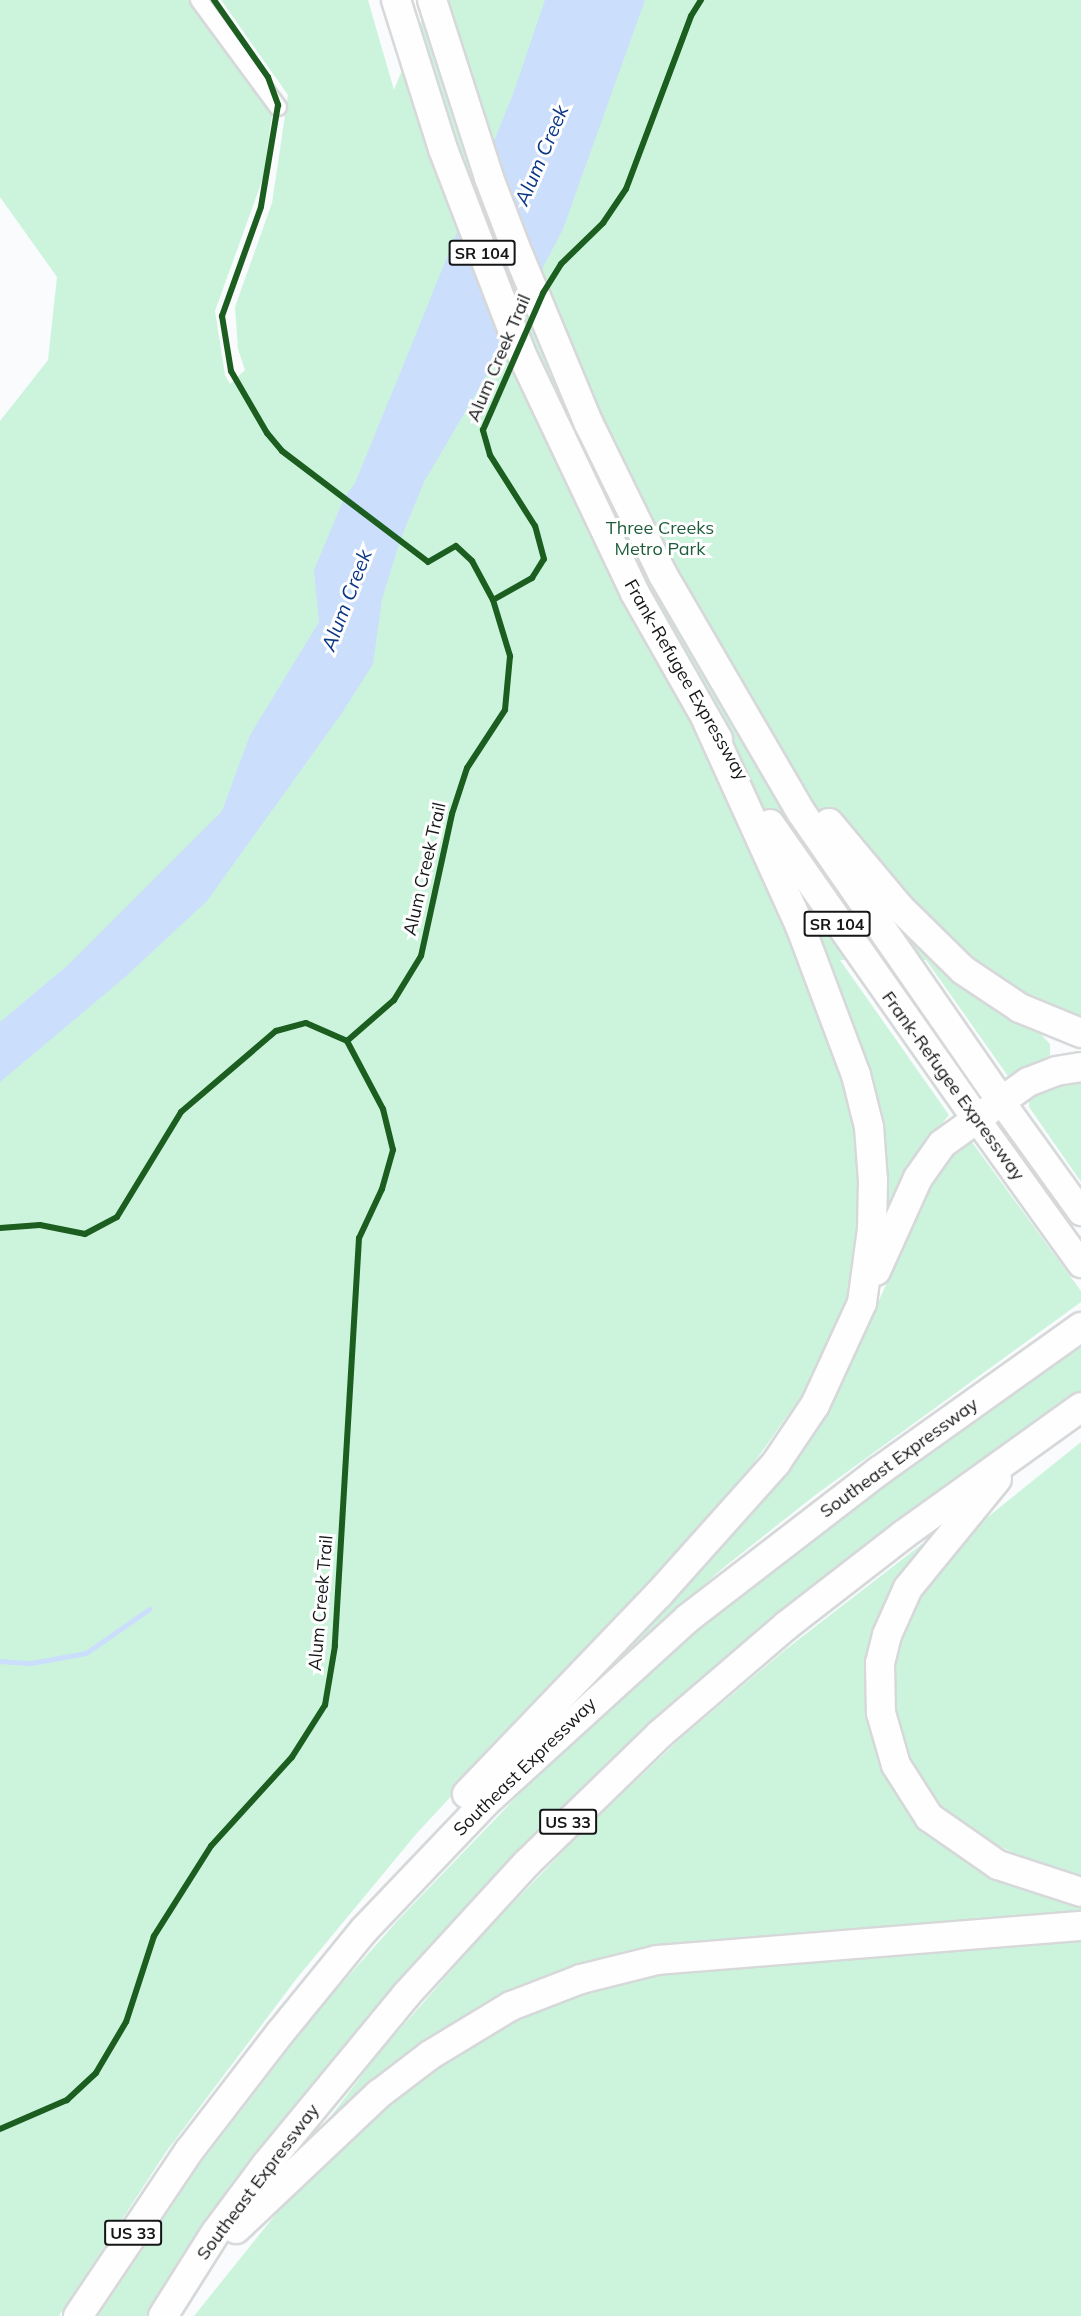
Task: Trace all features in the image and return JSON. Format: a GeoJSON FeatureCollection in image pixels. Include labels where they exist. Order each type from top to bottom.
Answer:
{"type":"FeatureCollection","features":[{"type":"Feature","properties":{"kind":"highway","name":"Frank-Refugee Expressway"},"geometry":{"type":"LineString","coordinates":[[396,0],[443,149],[523,357],[635,593],[708,723],[811,886],[976,1118]]}},
{"type":"Feature","properties":{"kind":"highway","name":"Frank-Refugee Expressway"},"geometry":{"type":"LineString","coordinates":[[432,0],[463,101],[550,332],[663,575],[801,812],[1001,1101]]}},
{"type":"Feature","properties":{"kind":"highway"},"geometry":{"type":"LineString","coordinates":[[708,723],[800,926],[856,1075],[868,1127],[873,1181],[872,1229],[862,1303]]}},
{"type":"Feature","properties":{"kind":"highway"},"geometry":{"type":"LineString","coordinates":[[756,738],[936,946],[993,992],[1048,1022],[1081,1033]]}},
{"type":"Feature","properties":{"kind":"highway"},"geometry":{"type":"LineString","coordinates":[[399,1892],[444,1818],[667,1586],[776,1463],[815,1405],[926,1164],[942,1144],[976,1118],[1041,1075],[1081,1067]]}},
{"type":"Feature","properties":{"kind":"highway","name":"Southeast Expressway"},"geometry":{"type":"LineString","coordinates":[[78,2316],[196,2142],[280,2033],[399,1892],[566,1725],[688,1617],[879,1471],[1081,1327]]}},
{"type":"Feature","properties":{"kind":"highway","name":"Southeast Expressway"},"geometry":{"type":"LineString","coordinates":[[164,2316],[193,2269],[266,2165],[352,2059],[527,1863],[660,1734],[752,1654],[1020,1450],[1081,1407]]}},
{"type":"Feature","properties":{"kind":"highway"},"geometry":{"type":"LineString","coordinates":[[1020,1450],[908,1588],[880,1663],[881,1713],[896,1765],[928,1817],[998,1865],[1081,1892]]}},
{"type":"Feature","properties":{"kind":"highway"},"geometry":{"type":"LineString","coordinates":[[193,2269],[379,2094],[446,2044],[511,2006],[581,1979],[657,1960],[1081,1926]]}},
{"type":"Feature","properties":{"kind":"main road","name":"Frank-Refugee Expressway"},"geometry":{"type":"LineString","coordinates":[[1001,1101],[1081,1212]]}},
{"type":"Feature","properties":{"kind":"main road","name":"Frank-Refugee Expressway"},"geometry":{"type":"LineString","coordinates":[[976,1118],[1081,1263]]}},
{"type":"Feature","properties":{"kind":"street"},"geometry":{"type":"LineString","coordinates":[[199,0],[278,107]]}},
{"type":"Feature","properties":{"kind":"green space","name":"Three Creeks Metro Park"},"geometry":{"type":"Polygon","coordinates":[[[0,0],[188,0],[272,115],[263,178],[215,311],[225,375],[230,384],[245,370],[238,349],[235,307],[272,203],[288,95],[221,0],[368,0],[394,90],[430,0],[1081,0],[1081,1020],[1051,1011],[978,961],[942,961],[1032,1025],[1050,1044],[1050,1055],[1010,1079],[926,960],[840,960],[949,1115],[918,1153],[891,1213],[886,1212],[886,1146],[869,1076],[852,1105],[864,1171],[858,1260],[844,1320],[802,1395],[730,1497],[417,1833],[297,1978],[166,2152],[59,2316],[0,2316],[0,421],[48,360],[57,277],[0,197],[0,0]]]}},
{"type":"Feature","properties":{"kind":"green space"},"geometry":{"type":"Polygon","coordinates":[[[1081,1079],[1081,1182],[1029,1107],[1029,1097],[1041,1088],[1081,1079]]]}},
{"type":"Feature","properties":{"kind":"green space"},"geometry":{"type":"Polygon","coordinates":[[[972,1142],[1081,1291],[1081,1302],[814,1496],[722,1569],[605,1672],[601,1668],[798,1450],[849,1366],[947,1151],[958,1143],[972,1142]]]}},
{"type":"Feature","properties":{"kind":"green space"},"geometry":{"type":"Polygon","coordinates":[[[1081,1341],[1081,1392],[764,1626],[600,1771],[437,1939],[333,2060],[228,2196],[149,2316],[98,2316],[201,2163],[321,2007],[399,1919],[530,1783],[628,1688],[746,1586],[1081,1341]]]}},
{"type":"Feature","properties":{"kind":"green space"},"geometry":{"type":"Polygon","coordinates":[[[1081,1442],[1081,1876],[1049,1870],[997,1845],[965,1829],[938,1805],[905,1747],[896,1722],[894,1694],[898,1643],[921,1589],[979,1524],[1081,1442]]]}},
{"type":"Feature","properties":{"kind":"green space"},"geometry":{"type":"Polygon","coordinates":[[[922,1544],[927,1548],[873,1661],[916,1814],[1081,1900],[1081,1913],[576,1968],[337,2120],[331,2116],[379,2053],[487,1930],[574,1840],[681,1738],[785,1650],[922,1544]]]}},
{"type":"Feature","properties":{"kind":"green space"},"geometry":{"type":"Polygon","coordinates":[[[1081,1936],[1081,2316],[194,2316],[292,2194],[369,2120],[425,2074],[536,2006],[659,1971],[1081,1936]]]}},
{"type":"Feature","properties":{"kind":"water","name":"Alum Creek"},"geometry":{"type":"Polygon","coordinates":[[[545,0],[645,0],[563,229],[491,368],[424,482],[401,538],[382,599],[373,664],[342,713],[207,901],[124,978],[0,1082],[0,1022],[68,965],[222,811],[250,735],[319,622],[314,570],[344,498],[355,483],[418,329],[513,94],[545,0]]]}},
{"type":"Feature","properties":{"kind":"waterway"},"geometry":{"type":"LineString","coordinates":[[0,1661],[31,1663],[86,1653],[149,1609]]}},
{"type":"Feature","properties":{"kind":"cycle path","name":"Alum Creek Trail"},"geometry":{"type":"LineString","coordinates":[[214,0],[268,77],[278,105],[261,207],[222,316],[231,371],[267,433],[282,451],[428,562],[456,546],[472,561],[493,600],[510,656],[505,710],[467,768],[452,814],[421,956],[394,1000],[347,1041]]}},
{"type":"Feature","properties":{"kind":"cycle path","name":"Alum Creek Trail"},"geometry":{"type":"LineString","coordinates":[[493,600],[532,578],[544,559],[535,526],[490,455],[483,430],[543,293],[561,264],[603,223],[626,189],[691,16],[701,0]]}},
{"type":"Feature","properties":{"kind":"cycle path","name":"Alum Creek Trail"},"geometry":{"type":"LineString","coordinates":[[0,1228],[40,1225],[85,1234],[117,1217],[181,1112],[276,1031],[306,1023],[347,1041],[383,1109],[393,1150],[382,1189],[359,1238],[335,1646],[325,1705],[292,1757],[211,1846],[154,1936],[126,2022],[96,2073],[67,2100],[0,2129]]}}]}
